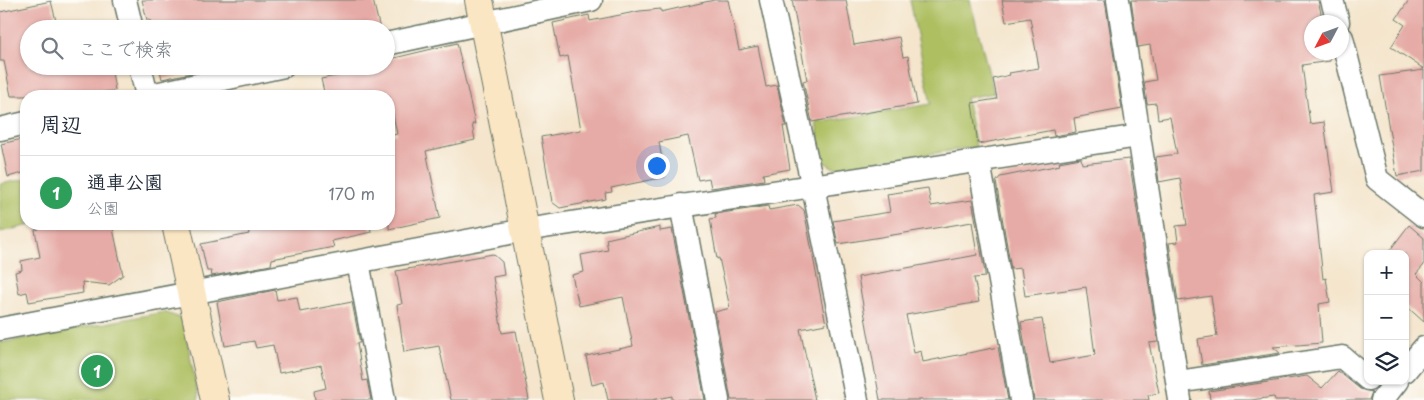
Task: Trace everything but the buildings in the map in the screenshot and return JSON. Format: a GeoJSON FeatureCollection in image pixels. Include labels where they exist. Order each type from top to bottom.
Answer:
{"type":"FeatureCollection","features":[{"type":"Feature","properties":{"kind":"street"},"geometry":{"type":"LineString","coordinates":[[125,0],[130,20]]}},
{"type":"Feature","properties":{"kind":"street"},"geometry":{"type":"LineString","coordinates":[[395,41],[481,12],[590,0]]}},
{"type":"Feature","properties":{"kind":"street"},"geometry":{"type":"LineString","coordinates":[[771,0],[813,187],[857,400]]}},
{"type":"Feature","properties":{"kind":"street"},"geometry":{"type":"LineString","coordinates":[[1118,0],[1179,391],[1342,357],[1364,376]]}},
{"type":"Feature","properties":{"kind":"street"},"geometry":{"type":"LineString","coordinates":[[1332,0],[1336,15]]}},
{"type":"Feature","properties":{"kind":"street"},"geometry":{"type":"LineString","coordinates":[[481,12],[559,400]]}},
{"type":"Feature","properties":{"kind":"street"},"geometry":{"type":"LineString","coordinates":[[1347,60],[1376,179],[1424,216]]}},
{"type":"Feature","properties":{"kind":"street"},"geometry":{"type":"LineString","coordinates":[[142,75],[146,90]]}},
{"type":"Feature","properties":{"kind":"street"},"geometry":{"type":"LineString","coordinates":[[174,90],[243,75]]}},
{"type":"Feature","properties":{"kind":"street"},"geometry":{"type":"LineString","coordinates":[[0,129],[20,124]]}},
{"type":"Feature","properties":{"kind":"street"},"geometry":{"type":"LineString","coordinates":[[0,328],[192,294],[525,230],[681,205],[980,162],[1139,136]]}},
{"type":"Feature","properties":{"kind":"street"},"geometry":{"type":"LineString","coordinates":[[980,162],[1021,400]]}},
{"type":"Feature","properties":{"kind":"street"},"geometry":{"type":"LineString","coordinates":[[681,205],[718,400]]}},
{"type":"Feature","properties":{"kind":"street"},"geometry":{"type":"LineString","coordinates":[[177,230],[215,400]]}},
{"type":"Feature","properties":{"kind":"street"},"geometry":{"type":"LineString","coordinates":[[358,262],[384,400]]}},
{"type":"Feature","properties":{"kind":"street"},"geometry":{"type":"LineString","coordinates":[[1409,366],[1424,348]]}},
{"type":"Feature","properties":{"kind":"green space"},"geometry":{"type":"Polygon","coordinates":[[[910,0],[970,0],[994,93],[966,98],[976,147],[834,168],[824,162],[816,123],[931,104],[910,0]]]}},
{"type":"Feature","properties":{"kind":"green space"},"geometry":{"type":"Polygon","coordinates":[[[20,180],[20,227],[0,232],[0,184],[20,180]]]}},
{"type":"Feature","properties":{"kind":"green space"},"geometry":{"type":"Polygon","coordinates":[[[164,312],[180,318],[185,331],[199,400],[0,400],[0,343],[164,312]]]}},
{"type":"Feature","properties":{"kind":"place","name":"通車公園"},"geometry":{"type":"Point","coordinates":[97,371]}}]}
